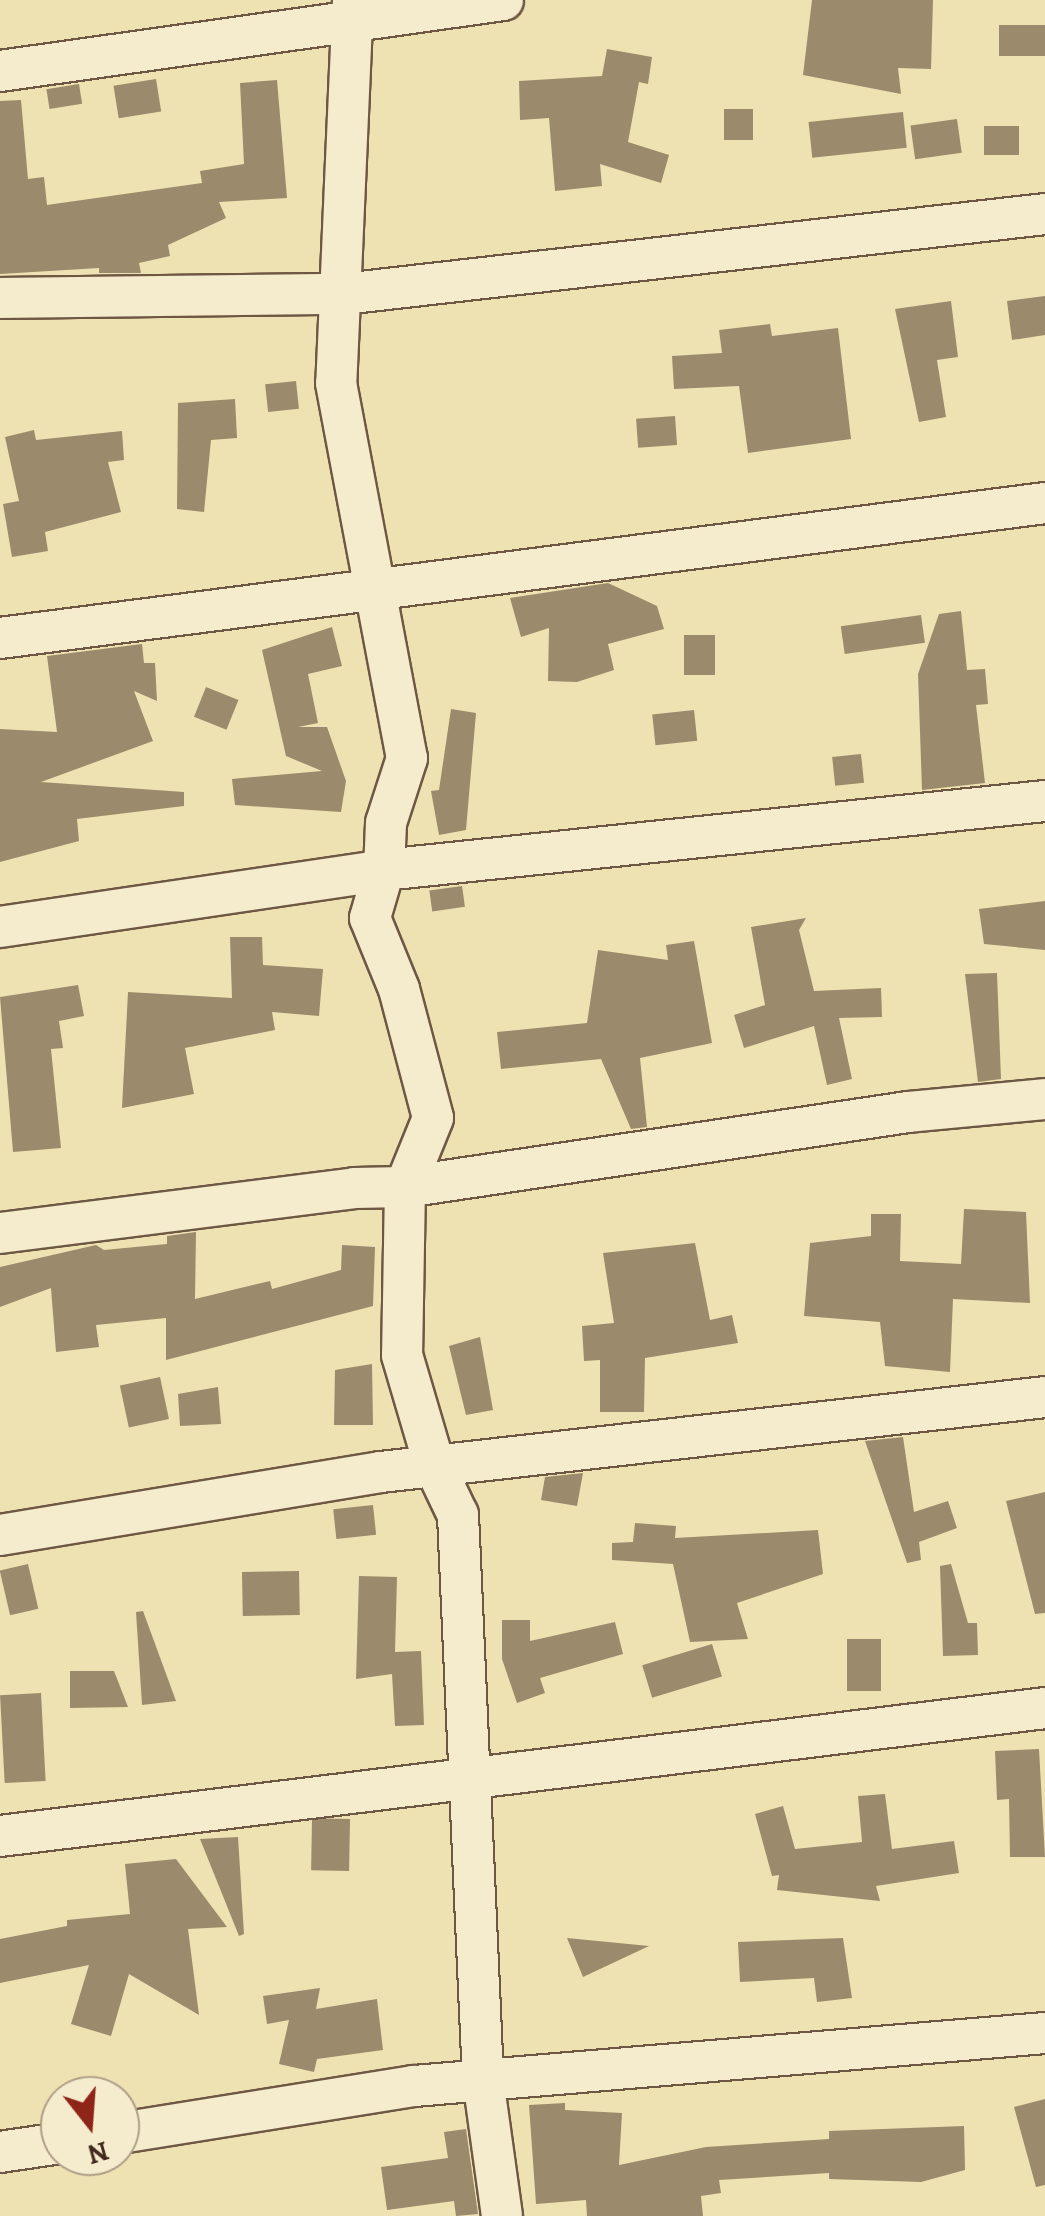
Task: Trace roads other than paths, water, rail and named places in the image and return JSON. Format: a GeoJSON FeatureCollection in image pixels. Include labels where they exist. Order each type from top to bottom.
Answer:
{"type":"FeatureCollection","features":[{"type":"Feature","properties":{"kind":"street"},"geometry":{"type":"LineString","coordinates":[[0,71],[354,10],[503,0]]}},
{"type":"Feature","properties":{"kind":"street"},"geometry":{"type":"LineString","coordinates":[[354,10],[344,294],[336,382],[407,758],[386,824],[384,870],[370,918],[400,989],[433,1118],[404,1187],[402,1355],[435,1467],[458,1515],[483,2079],[502,2216]]}},
{"type":"Feature","properties":{"kind":"street"},"geometry":{"type":"LineString","coordinates":[[0,298],[344,294],[1045,214]]}},
{"type":"Feature","properties":{"kind":"street"},"geometry":{"type":"LineString","coordinates":[[0,638],[374,585],[1045,503]]}},
{"type":"Feature","properties":{"kind":"street"},"geometry":{"type":"LineString","coordinates":[[0,927],[384,870],[1045,802]]}},
{"type":"Feature","properties":{"kind":"street"},"geometry":{"type":"LineString","coordinates":[[0,1233],[354,1188],[404,1187],[908,1112],[1045,1099]]}},
{"type":"Feature","properties":{"kind":"street"},"geometry":{"type":"LineString","coordinates":[[0,1535],[435,1467],[1045,1397]]}},
{"type":"Feature","properties":{"kind":"street"},"geometry":{"type":"LineString","coordinates":[[0,1836],[472,1774],[1045,1708]]}},
{"type":"Feature","properties":{"kind":"street"},"geometry":{"type":"LineString","coordinates":[[140,2130],[483,2079],[1045,2033]]}},
{"type":"Feature","properties":{"kind":"street"},"geometry":{"type":"LineString","coordinates":[[0,2152],[40,2146]]}}]}
